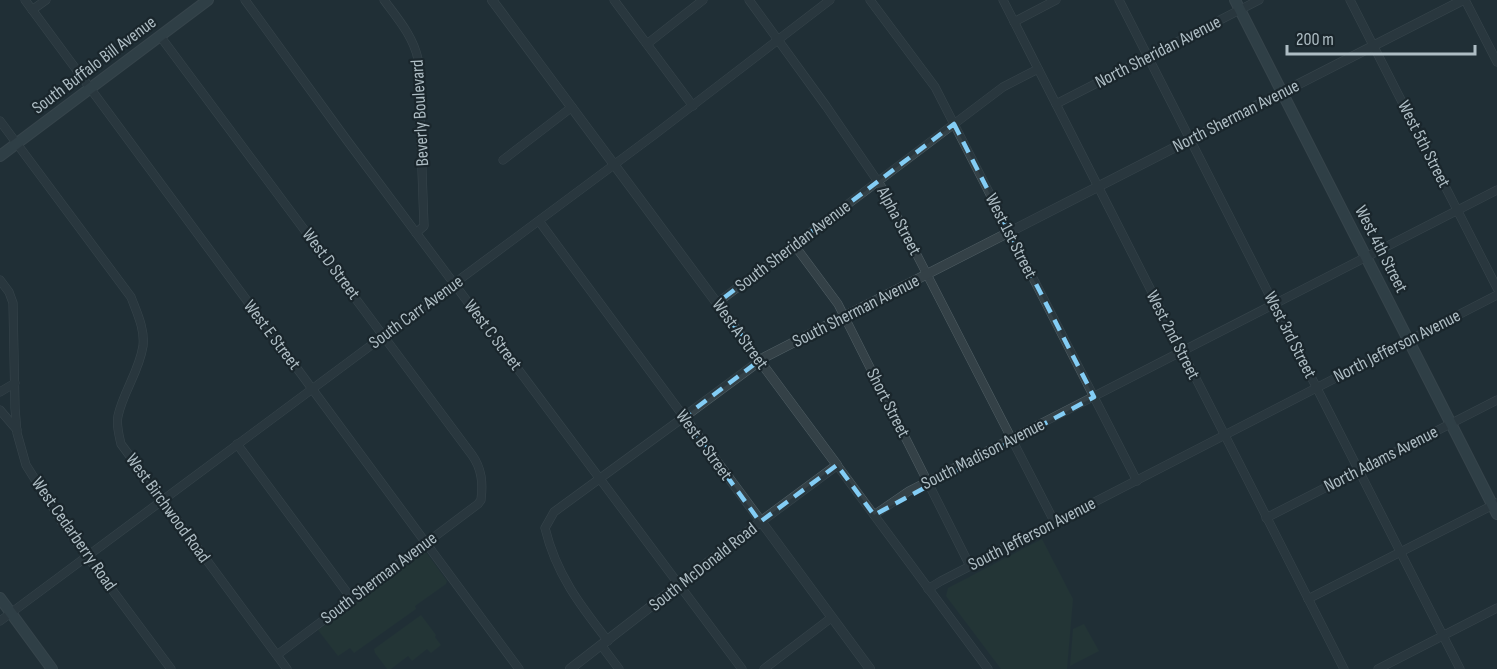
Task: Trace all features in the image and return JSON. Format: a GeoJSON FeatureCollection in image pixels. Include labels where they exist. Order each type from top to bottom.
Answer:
{"type":"FeatureCollection","features":[{"type":"Feature","properties":{"kind":"main road","name":"South Buffalo Bill Avenue"},"geometry":{"type":"LineString","coordinates":[[0,156],[208,0]]}},
{"type":"Feature","properties":{"kind":"main road","name":"West 4th Street"},"geometry":{"type":"LineString","coordinates":[[1237,5],[1496,508]]}},
{"type":"Feature","properties":{"kind":"main road"},"geometry":{"type":"LineString","coordinates":[[0,598],[52,669]]}},
{"type":"Feature","properties":{"kind":"street","name":"West E Street"},"geometry":{"type":"LineString","coordinates":[[25,0],[519,669]]}},
{"type":"Feature","properties":{"kind":"street"},"geometry":{"type":"LineString","coordinates":[[32,10],[46,0]]}},
{"type":"Feature","properties":{"kind":"street","name":"West C Street"},"geometry":{"type":"LineString","coordinates":[[245,0],[742,669]]}},
{"type":"Feature","properties":{"kind":"street","name":"Beverly Boulevard"},"geometry":{"type":"LineString","coordinates":[[384,0],[409,33],[418,59],[424,226],[416,233]]}},
{"type":"Feature","properties":{"kind":"street","name":"West A Street"},"geometry":{"type":"LineString","coordinates":[[492,0],[988,669]]}},
{"type":"Feature","properties":{"kind":"street"},"geometry":{"type":"LineString","coordinates":[[614,0],[693,106]]}},
{"type":"Feature","properties":{"kind":"street"},"geometry":{"type":"LineString","coordinates":[[647,44],[703,0]]}},
{"type":"Feature","properties":{"kind":"street","name":"Alpha Street"},"geometry":{"type":"LineString","coordinates":[[749,0],[879,182],[1055,523]]}},
{"type":"Feature","properties":{"kind":"street","name":"South Carr Avenue"},"geometry":{"type":"LineString","coordinates":[[0,621],[693,106],[830,0]]}},
{"type":"Feature","properties":{"kind":"street","name":"West 1st Street"},"geometry":{"type":"LineString","coordinates":[[870,0],[935,87],[1137,481]]}},
{"type":"Feature","properties":{"kind":"street","name":"West 2nd Street"},"geometry":{"type":"LineString","coordinates":[[1003,0],[1344,669]]}},
{"type":"Feature","properties":{"kind":"street"},"geometry":{"type":"LineString","coordinates":[[1014,22],[1056,0]]}},
{"type":"Feature","properties":{"kind":"street","name":"West 3rd Street"},"geometry":{"type":"LineString","coordinates":[[1119,0],[1460,669]]}},
{"type":"Feature","properties":{"kind":"street","name":"North Sheridan Avenue"},"geometry":{"type":"LineString","coordinates":[[1056,105],[1149,57],[1237,5],[1259,0]]}},
{"type":"Feature","properties":{"kind":"street","name":"West 5th Street"},"geometry":{"type":"LineString","coordinates":[[1350,0],[1497,288]]}},
{"type":"Feature","properties":{"kind":"street"},"geometry":{"type":"LineString","coordinates":[[1464,0],[1497,62]]}},
{"type":"Feature","properties":{"kind":"street","name":"North Sherman Avenue"},"geometry":{"type":"LineString","coordinates":[[1009,232],[1464,0]]}},
{"type":"Feature","properties":{"kind":"street","name":"West D Street"},"geometry":{"type":"LineString","coordinates":[[160,36],[479,466],[481,500]]}},
{"type":"Feature","properties":{"kind":"street"},"geometry":{"type":"LineString","coordinates":[[954,124],[1003,87],[1038,69]]}},
{"type":"Feature","properties":{"kind":"street"},"geometry":{"type":"LineString","coordinates":[[503,160],[572,107]]}},
{"type":"Feature","properties":{"kind":"street","name":"West Birchwood Road"},"geometry":{"type":"LineString","coordinates":[[0,121],[130,297],[139,318],[143,345],[136,374],[117,417],[117,430],[121,444],[287,669]]}},
{"type":"Feature","properties":{"kind":"street","name":"South Sheridan Avenue"},"geometry":{"type":"LineString","coordinates":[[717,303],[954,124]]}},
{"type":"Feature","properties":{"kind":"street","name":"South Madison Avenue"},"geometry":{"type":"LineString","coordinates":[[874,515],[909,491],[1497,190]]}},
{"type":"Feature","properties":{"kind":"street","name":"West B Street"},"geometry":{"type":"LineString","coordinates":[[538,221],[870,669]]}},
{"type":"Feature","properties":{"kind":"street","name":"South Sherman Avenue"},"geometry":{"type":"LineString","coordinates":[[605,643],[568,588],[550,548],[545,528],[554,512],[760,360],[1009,232]]}},
{"type":"Feature","properties":{"kind":"street","name":"Short Street"},"geometry":{"type":"LineString","coordinates":[[795,246],[838,304],[970,566]]}},
{"type":"Feature","properties":{"kind":"street","name":"West Cedarberry Road"},"geometry":{"type":"LineString","coordinates":[[0,280],[9,292],[13,303],[17,430],[26,465],[63,524],[171,669]]}},
{"type":"Feature","properties":{"kind":"street","name":"North Jefferson Avenue"},"geometry":{"type":"LineString","coordinates":[[1137,481],[1497,295]]}},
{"type":"Feature","properties":{"kind":"street"},"geometry":{"type":"LineString","coordinates":[[0,392],[15,383]]}},
{"type":"Feature","properties":{"kind":"street","name":"North Adams Avenue"},"geometry":{"type":"LineString","coordinates":[[1266,518],[1497,400]]}},
{"type":"Feature","properties":{"kind":"street"},"geometry":{"type":"LineString","coordinates":[[0,410],[17,430]]}},
{"type":"Feature","properties":{"kind":"street"},"geometry":{"type":"LineString","coordinates":[[237,444],[351,598]]}},
{"type":"Feature","properties":{"kind":"street","name":"South McDonald Road"},"geometry":{"type":"LineString","coordinates":[[570,669],[837,465]]}},
{"type":"Feature","properties":{"kind":"street","name":"South Jefferson Avenue"},"geometry":{"type":"LineString","coordinates":[[928,589],[1137,481]]}},
{"type":"Feature","properties":{"kind":"street","name":"South Sherman Avenue"},"geometry":{"type":"LineString","coordinates":[[277,655],[481,500]]}},
{"type":"Feature","properties":{"kind":"street"},"geometry":{"type":"LineString","coordinates":[[1308,599],[1400,552],[1496,508]]}},
{"type":"Feature","properties":{"kind":"street"},"geometry":{"type":"LineString","coordinates":[[1378,669],[1497,608]]}},
{"type":"Feature","properties":{"kind":"street"},"geometry":{"type":"LineString","coordinates":[[764,669],[831,618]]}},
{"type":"Feature","properties":{"kind":"street"},"geometry":{"type":"LineString","coordinates":[[605,643],[619,669]]}},
{"type":"Feature","properties":{"kind":"highlighted area"},"geometry":{"type":"Polygon","coordinates":[[[954,124],[1094,397],[874,515],[837,465],[760,522],[684,417],[760,360],[717,303],[954,124]]]}},
{"type":"Feature","properties":{"kind":"green space"},"geometry":{"type":"Polygon","coordinates":[[[1042,539],[1073,599],[1067,669],[1001,669],[946,596],[948,588],[1042,539]]]}},
{"type":"Feature","properties":{"kind":"green space"},"geometry":{"type":"Polygon","coordinates":[[[423,551],[447,581],[446,584],[415,606],[416,609],[354,653],[350,648],[338,656],[318,630],[423,551]]]}},
{"type":"Feature","properties":{"kind":"green space"},"geometry":{"type":"Polygon","coordinates":[[[421,615],[441,645],[431,653],[427,649],[412,661],[408,656],[391,669],[387,669],[374,649],[421,615]]]}},
{"type":"Feature","properties":{"kind":"green space"},"geometry":{"type":"Polygon","coordinates":[[[1084,624],[1099,651],[1070,666],[1073,629],[1084,624]]]}}]}
